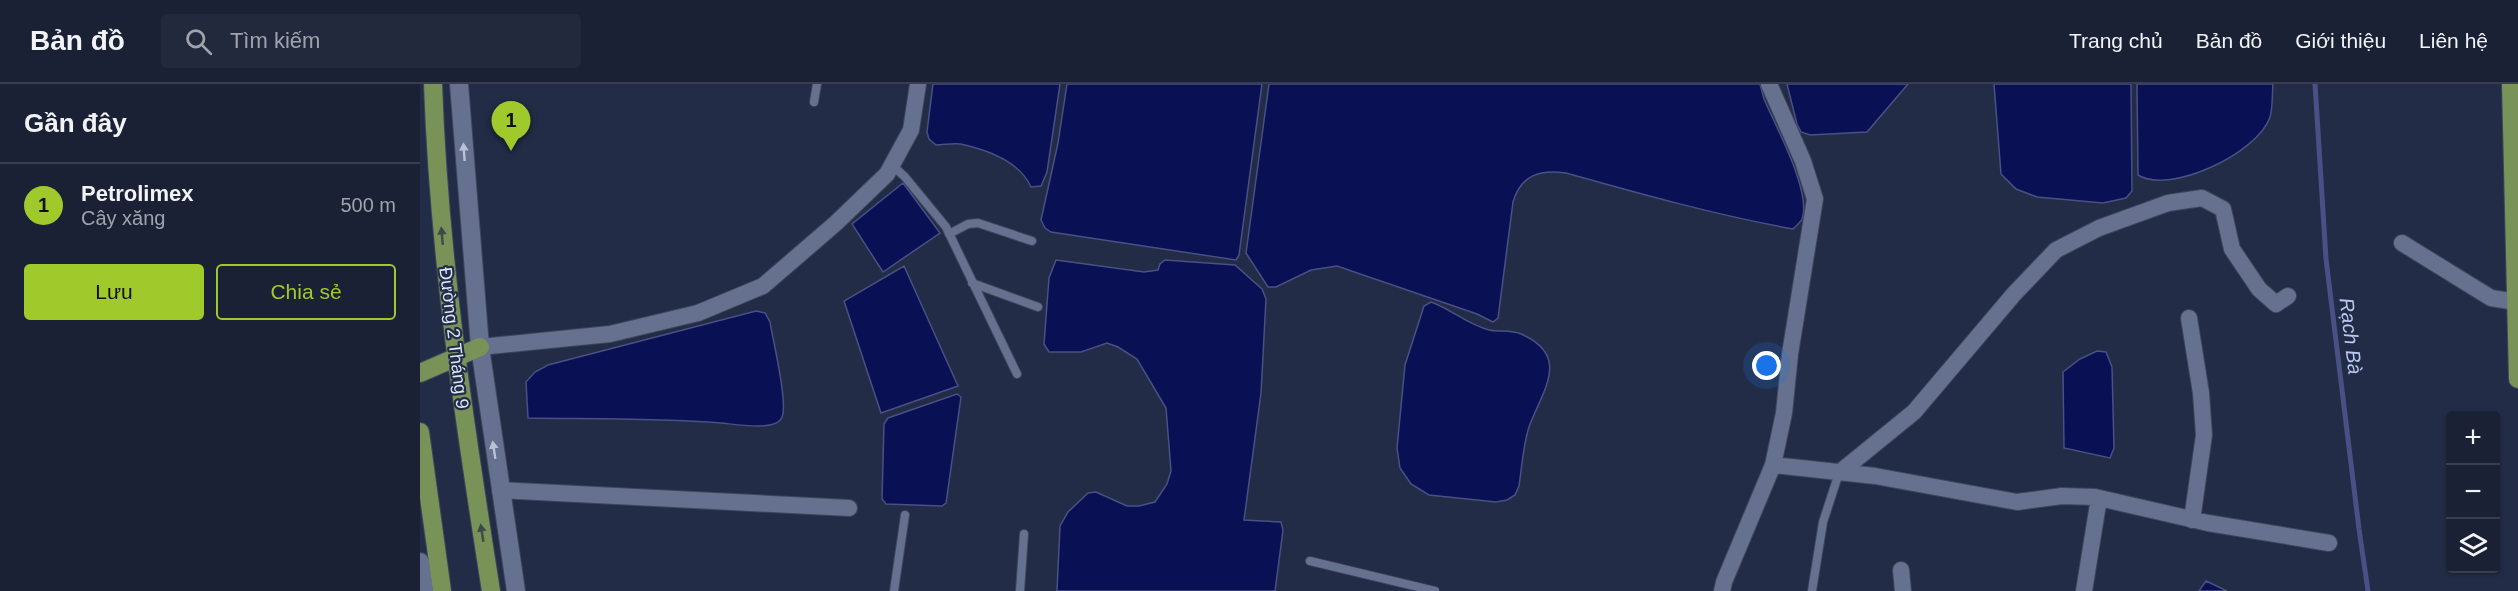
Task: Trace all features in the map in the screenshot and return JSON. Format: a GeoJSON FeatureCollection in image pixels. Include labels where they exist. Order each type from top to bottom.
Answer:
{"type":"FeatureCollection","features":[{"type":"Feature","properties":{"kind":"main road","name":"Đường 2 Tháng 9"},"geometry":{"type":"LineString","coordinates":[[433,84],[438,192],[455,359],[491,591]]}},
{"type":"Feature","properties":{"kind":"main road","name":"Đường 2 Tháng 9"},"geometry":{"type":"LineString","coordinates":[[459,84],[480,347],[516,591]]}},
{"type":"Feature","properties":{"kind":"main road"},"geometry":{"type":"LineString","coordinates":[[2511,84],[2518,379]]}},
{"type":"Feature","properties":{"kind":"main road"},"geometry":{"type":"LineString","coordinates":[[434,124],[462,120]]}},
{"type":"Feature","properties":{"kind":"main road"},"geometry":{"type":"LineString","coordinates":[[420,373],[480,347]]}},
{"type":"Feature","properties":{"kind":"main road"},"geometry":{"type":"LineString","coordinates":[[420,432],[442,591]]}},
{"type":"Feature","properties":{"kind":"main road"},"geometry":{"type":"LineString","coordinates":[[420,562],[424,591]]}},
{"type":"Feature","properties":{"kind":"street"},"geometry":{"type":"LineString","coordinates":[[480,347],[609,334],[698,313],[763,286],[836,223],[887,174],[911,130],[918,84]]}},
{"type":"Feature","properties":{"kind":"street"},"geometry":{"type":"LineString","coordinates":[[1722,591],[1773,465],[1784,413],[1790,354],[1815,199],[1803,160],[1769,84]]}},
{"type":"Feature","properties":{"kind":"street"},"geometry":{"type":"LineString","coordinates":[[1839,473],[1914,412],[2014,294],[2056,250],[2098,228],[2168,202],[2202,198],[2223,209],[2232,249],[2259,289],[2276,304],[2288,296]]}},
{"type":"Feature","properties":{"kind":"street"},"geometry":{"type":"LineString","coordinates":[[2402,243],[2487,296],[2516,302]]}},
{"type":"Feature","properties":{"kind":"street"},"geometry":{"type":"LineString","coordinates":[[2189,318],[2201,393],[2204,435],[2192,520]]}},
{"type":"Feature","properties":{"kind":"street"},"geometry":{"type":"LineString","coordinates":[[1773,465],[1875,476],[2017,502],[2062,496],[2098,498],[2192,520],[2329,543]]}},
{"type":"Feature","properties":{"kind":"street"},"geometry":{"type":"LineString","coordinates":[[500,490],[849,508]]}},
{"type":"Feature","properties":{"kind":"street"},"geometry":{"type":"LineString","coordinates":[[2084,591],[2098,498]]}},
{"type":"Feature","properties":{"kind":"street"},"geometry":{"type":"LineString","coordinates":[[1901,570],[1903,591]]}},
{"type":"Feature","properties":{"kind":"lane"},"geometry":{"type":"LineString","coordinates":[[814,102],[817,84]]}},
{"type":"Feature","properties":{"kind":"lane"},"geometry":{"type":"LineString","coordinates":[[892,165],[905,177],[946,227],[1017,374]]}},
{"type":"Feature","properties":{"kind":"lane"},"geometry":{"type":"LineString","coordinates":[[949,234],[968,224],[978,223],[1032,241]]}},
{"type":"Feature","properties":{"kind":"lane"},"geometry":{"type":"LineString","coordinates":[[972,283],[1038,307]]}},
{"type":"Feature","properties":{"kind":"lane"},"geometry":{"type":"LineString","coordinates":[[1812,591],[1823,522],[1839,473]]}},
{"type":"Feature","properties":{"kind":"lane"},"geometry":{"type":"LineString","coordinates":[[894,591],[905,515]]}},
{"type":"Feature","properties":{"kind":"lane"},"geometry":{"type":"LineString","coordinates":[[1020,591],[1024,534]]}},
{"type":"Feature","properties":{"kind":"lane"},"geometry":{"type":"LineString","coordinates":[[1310,561],[1435,591]]}},
{"type":"Feature","properties":{"kind":"shaded area"},"geometry":{"type":"Polygon","coordinates":[[[933,84],[1060,84],[1047,172],[1041,186],[1031,187],[1020,171],[994,154],[962,144],[936,145],[929,139],[927,132],[933,84]]]}},
{"type":"Feature","properties":{"kind":"shaded area"},"geometry":{"type":"Polygon","coordinates":[[[1067,84],[1262,84],[1239,255],[1236,260],[1051,232],[1045,228],[1041,220],[1058,143],[1067,84]]]}},
{"type":"Feature","properties":{"kind":"shaded area"},"geometry":{"type":"Polygon","coordinates":[[[1269,84],[1760,84],[1764,99],[1797,176],[1804,207],[1802,219],[1793,229],[1707,211],[1566,173],[1540,173],[1526,180],[1513,202],[1498,318],[1493,322],[1477,314],[1337,266],[1311,270],[1276,287],[1268,287],[1246,253],[1269,84]]]}},
{"type":"Feature","properties":{"kind":"shaded area"},"geometry":{"type":"Polygon","coordinates":[[[1787,84],[1908,84],[1867,132],[1810,135],[1801,132],[1797,124],[1787,84]]]}},
{"type":"Feature","properties":{"kind":"shaded area"},"geometry":{"type":"Polygon","coordinates":[[[1994,84],[2131,84],[2132,191],[2126,198],[2103,203],[2037,197],[2016,189],[2001,174],[1994,84]]]}},
{"type":"Feature","properties":{"kind":"shaded area"},"geometry":{"type":"Polygon","coordinates":[[[2137,84],[2273,84],[2271,113],[2262,131],[2249,144],[2212,167],[2191,175],[2152,180],[2138,175],[2137,84]]]}},
{"type":"Feature","properties":{"kind":"shaded area"},"geometry":{"type":"Polygon","coordinates":[[[903,183],[940,233],[883,272],[852,224],[903,183]]]}},
{"type":"Feature","properties":{"kind":"shaded area"},"geometry":{"type":"Polygon","coordinates":[[[1056,260],[1144,272],[1158,270],[1160,264],[1165,260],[1235,265],[1262,289],[1266,299],[1261,393],[1244,520],[1281,522],[1283,530],[1275,591],[1057,591],[1060,526],[1068,512],[1088,493],[1096,492],[1127,506],[1155,502],[1167,484],[1171,471],[1166,408],[1137,359],[1107,343],[1081,352],[1049,352],[1044,344],[1049,278],[1056,260]]]}},
{"type":"Feature","properties":{"kind":"shaded area"},"geometry":{"type":"Polygon","coordinates":[[[904,266],[958,386],[881,413],[844,301],[904,266]]]}},
{"type":"Feature","properties":{"kind":"shaded area"},"geometry":{"type":"Polygon","coordinates":[[[1431,302],[1481,328],[1521,334],[1537,343],[1546,353],[1549,375],[1546,388],[1527,434],[1519,486],[1515,495],[1507,500],[1496,502],[1429,495],[1411,484],[1400,468],[1397,448],[1405,365],[1424,306],[1431,302]]]}},
{"type":"Feature","properties":{"kind":"shaded area"},"geometry":{"type":"Polygon","coordinates":[[[756,311],[765,313],[770,322],[783,398],[782,417],[778,422],[755,426],[673,420],[528,418],[526,382],[535,372],[548,365],[756,311]]]}},
{"type":"Feature","properties":{"kind":"shaded area"},"geometry":{"type":"Polygon","coordinates":[[[2097,351],[2106,352],[2112,367],[2114,448],[2110,458],[2064,448],[2063,372],[2080,359],[2097,351]]]}},
{"type":"Feature","properties":{"kind":"shaded area"},"geometry":{"type":"Polygon","coordinates":[[[957,394],[961,397],[946,503],[942,506],[886,504],[882,499],[884,424],[888,418],[957,394]]]}},
{"type":"Feature","properties":{"kind":"shaded area"},"geometry":{"type":"Polygon","coordinates":[[[2206,581],[2227,591],[2199,591],[2206,581]]]}},
{"type":"Feature","properties":{"kind":"waterway","name":"Rạch Bà"},"geometry":{"type":"LineString","coordinates":[[2315,84],[2326,259],[2368,591]]}},
{"type":"Feature","properties":{"kind":"place","name":"Petrolimex"},"geometry":{"type":"Point","coordinates":[511,151]}}]}
